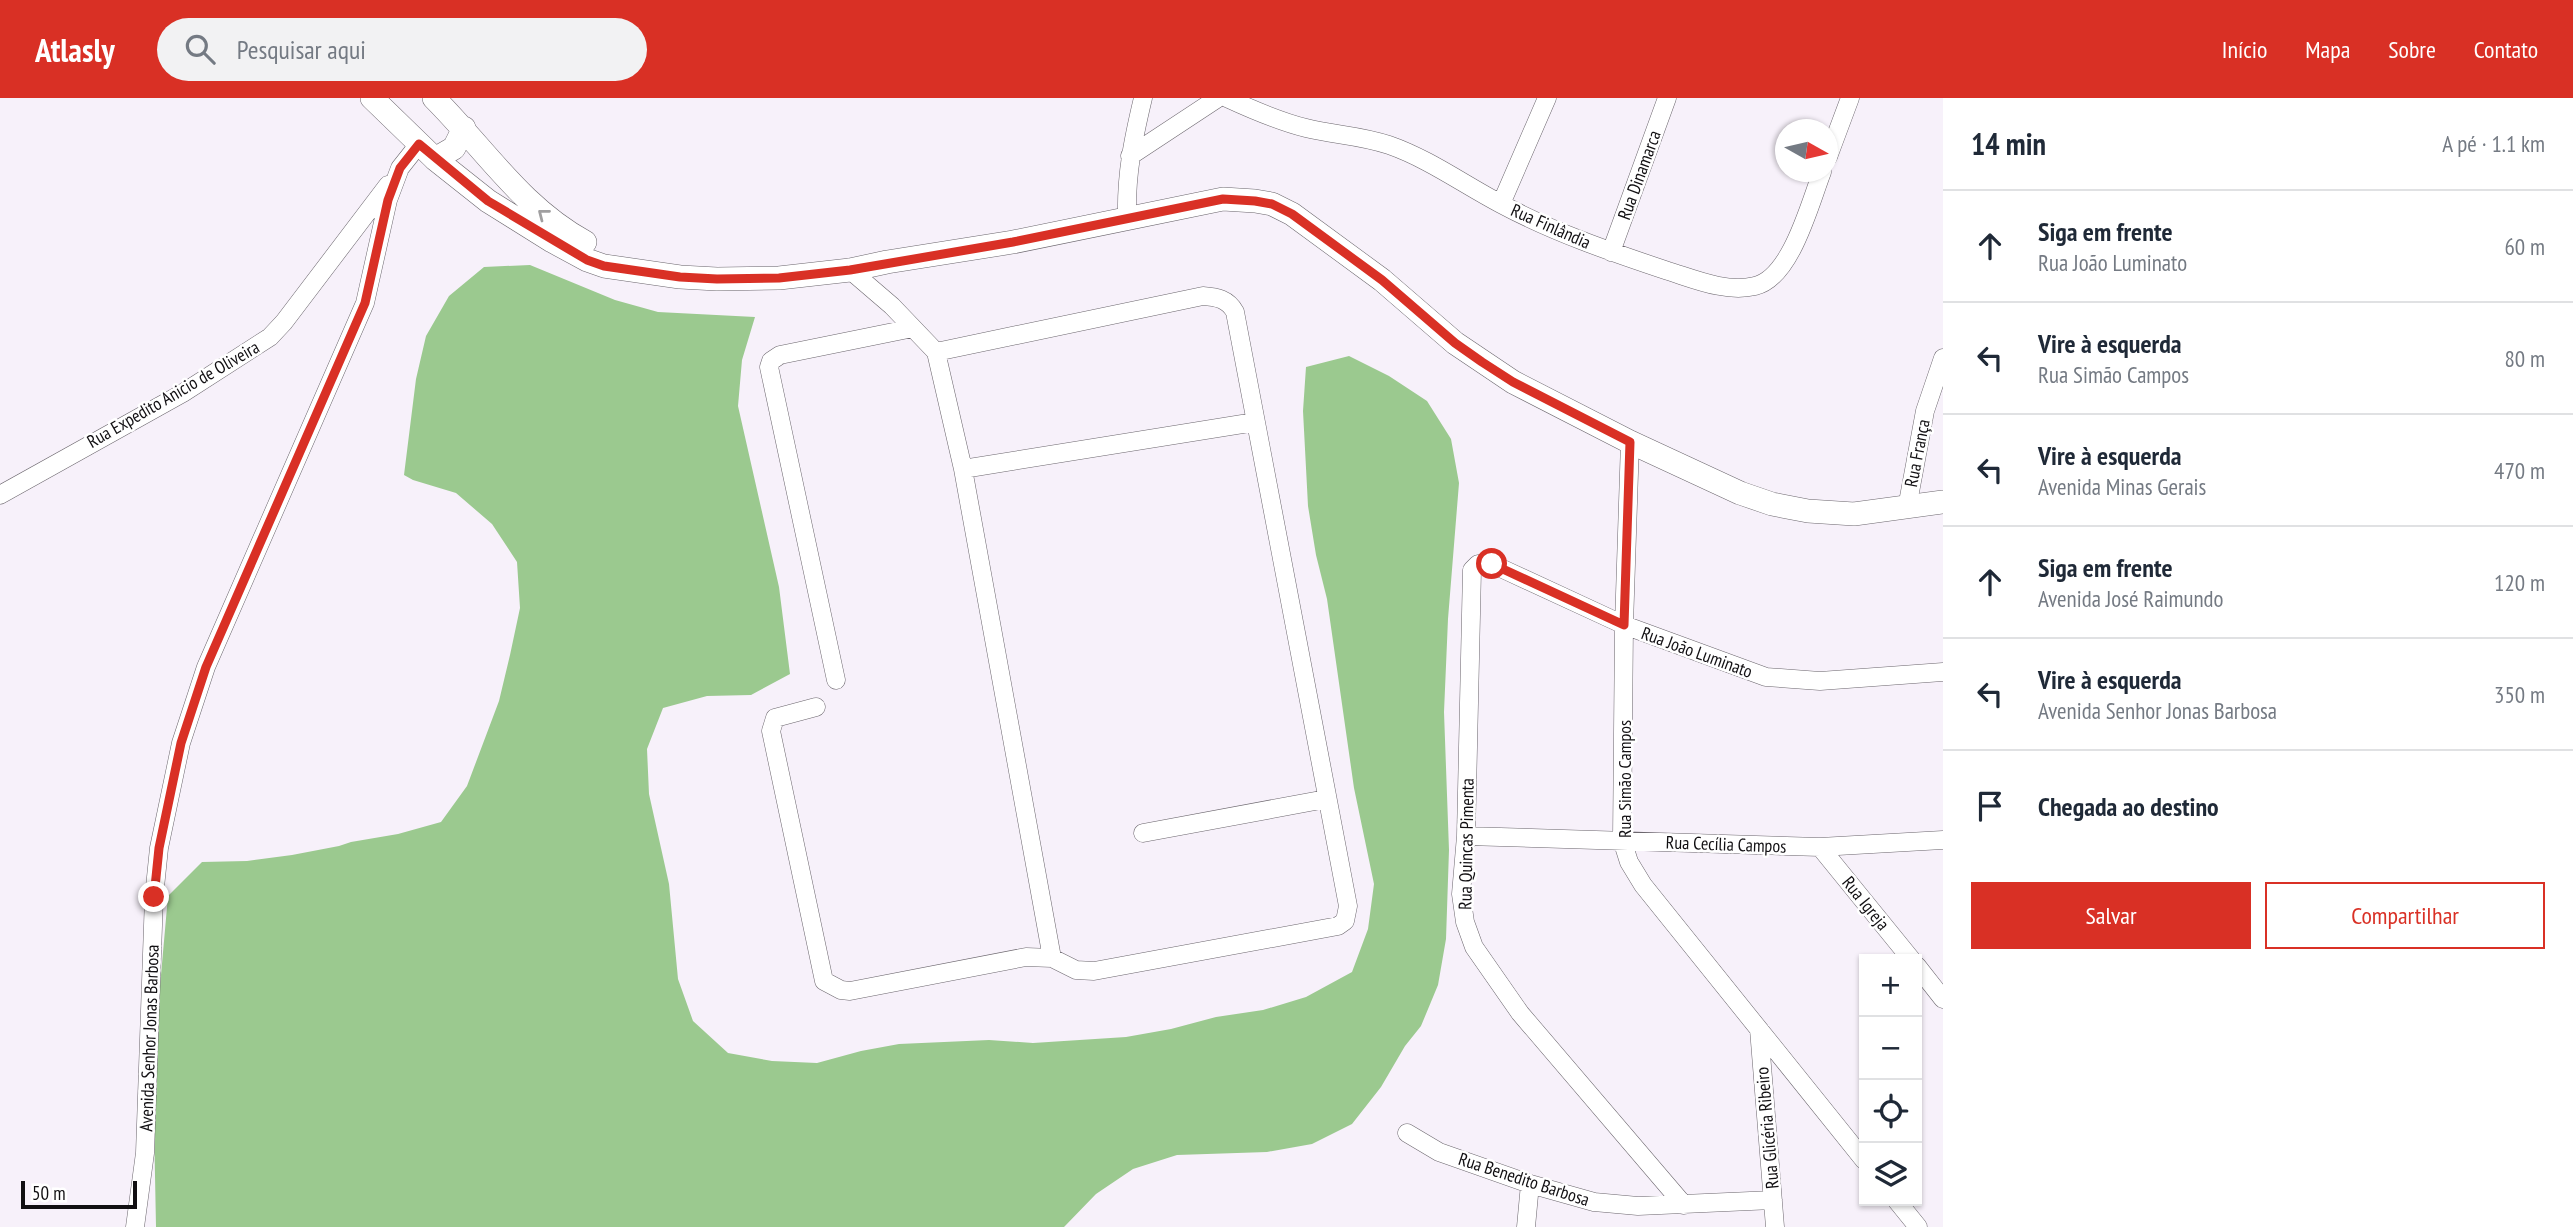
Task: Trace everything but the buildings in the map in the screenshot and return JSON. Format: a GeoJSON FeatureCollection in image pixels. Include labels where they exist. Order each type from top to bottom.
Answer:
{"type":"FeatureCollection","features":[{"type":"Feature","properties":{"kind":"main road"},"geometry":{"type":"LineString","coordinates":[[434,98],[530,204],[564,231],[645,272]]}},
{"type":"Feature","properties":{"kind":"main road"},"geometry":{"type":"LineString","coordinates":[[383,102],[427,151],[488,201],[587,260],[604,266],[645,272],[717,279],[779,278],[850,270],[1013,242],[1223,199],[1272,204],[1292,214],[1382,280],[1455,343],[1513,382],[1630,442],[1740,493],[1772,504],[1808,511],[1854,514],[1943,502]]}},
{"type":"Feature","properties":{"kind":"main road"},"geometry":{"type":"LineString","coordinates":[[427,151],[454,148],[464,128]]}},
{"type":"Feature","properties":{"kind":"street"},"geometry":{"type":"LineString","coordinates":[[1127,217],[1126,180],[1143,98]]}},
{"type":"Feature","properties":{"kind":"street"},"geometry":{"type":"LineString","coordinates":[[1130,156],[1218,98]]}},
{"type":"Feature","properties":{"kind":"street","name":"Rua Finlândia"},"geometry":{"type":"LineString","coordinates":[[1227,98],[1277,121],[1310,129],[1353,134],[1390,145],[1433,164],[1501,204],[1611,252],[1704,282],[1733,288],[1755,286],[1770,280],[1779,271],[1792,248],[1818,182]]}},
{"type":"Feature","properties":{"kind":"street"},"geometry":{"type":"LineString","coordinates":[[1501,204],[1547,98]]}},
{"type":"Feature","properties":{"kind":"street","name":"Rua Dinamarca"},"geometry":{"type":"LineString","coordinates":[[1611,252],[1667,98]]}},
{"type":"Feature","properties":{"kind":"street"},"geometry":{"type":"LineString","coordinates":[[1838,130],[1850,98]]}},
{"type":"Feature","properties":{"kind":"street","name":"Avenida Senhor Jonas Barbosa"},"geometry":{"type":"LineString","coordinates":[[135,1227],[145,1153],[154,897],[159,848],[181,743],[206,667],[365,303],[388,200],[400,168],[427,151]]}},
{"type":"Feature","properties":{"kind":"street","name":"Rua Expedito Anicio de Oliveira"},"geometry":{"type":"LineString","coordinates":[[0,495],[183,393],[270,337],[400,168]]}},
{"type":"Feature","properties":{"kind":"street"},"geometry":{"type":"LineString","coordinates":[[850,270],[936,352],[963,470],[1052,958]]}},
{"type":"Feature","properties":{"kind":"street"},"geometry":{"type":"LineString","coordinates":[[816,707],[775,718],[771,731],[824,981],[841,990],[850,991],[1026,957],[1052,958],[1076,970],[1094,971],[1338,926],[1345,921],[1348,906],[1232,306],[1223,299],[1203,296],[936,352]]}},
{"type":"Feature","properties":{"kind":"street"},"geometry":{"type":"LineString","coordinates":[[836,680],[769,366],[774,358],[780,355],[913,328]]}},
{"type":"Feature","properties":{"kind":"street","name":"Rua França"},"geometry":{"type":"LineString","coordinates":[[1906,508],[1925,411],[1943,358]]}},
{"type":"Feature","properties":{"kind":"street"},"geometry":{"type":"LineString","coordinates":[[963,470],[1255,422]]}},
{"type":"Feature","properties":{"kind":"street","name":"Rua Simão Campos"},"geometry":{"type":"LineString","coordinates":[[1630,442],[1624,625],[1622,840],[1629,862],[1643,885],[1859,1154]]}},
{"type":"Feature","properties":{"kind":"street","name":"Rua João Luminato"},"geometry":{"type":"LineString","coordinates":[[1470,575],[1478,564],[1492,564],[1624,625],[1766,677],[1820,681],[1943,672]]}},
{"type":"Feature","properties":{"kind":"street","name":"Rua Quincas Pimenta"},"geometry":{"type":"LineString","coordinates":[[1470,575],[1466,836],[1461,894],[1465,922],[1474,947],[1520,1013],[1684,1205]]}},
{"type":"Feature","properties":{"kind":"street"},"geometry":{"type":"LineString","coordinates":[[1143,833],[1326,799]]}},
{"type":"Feature","properties":{"kind":"street","name":"Rua Cecília Campos"},"geometry":{"type":"LineString","coordinates":[[1466,836],[1820,847],[1943,840]]}},
{"type":"Feature","properties":{"kind":"street","name":"Rua Igreja"},"geometry":{"type":"LineString","coordinates":[[1820,847],[1907,954]]}},
{"type":"Feature","properties":{"kind":"street"},"geometry":{"type":"LineString","coordinates":[[1922,972],[1943,999]]}},
{"type":"Feature","properties":{"kind":"street","name":"Rua Glicéria Ribeiro"},"geometry":{"type":"LineString","coordinates":[[1759,1029],[1774,1227]]}},
{"type":"Feature","properties":{"kind":"street","name":"Rua Benedito Barbosa"},"geometry":{"type":"LineString","coordinates":[[1407,1133],[1439,1152],[1530,1184],[1594,1202],[1638,1206],[1773,1200]]}},
{"type":"Feature","properties":{"kind":"street"},"geometry":{"type":"LineString","coordinates":[[1527,1227],[1530,1184]]}},
{"type":"Feature","properties":{"kind":"street"},"geometry":{"type":"LineString","coordinates":[[1901,1206],[1918,1227]]}},
{"type":"Feature","properties":{"kind":"green space"},"geometry":{"type":"Polygon","coordinates":[[[530,265],[615,300],[658,312],[755,317],[742,360],[738,406],[779,587],[790,674],[751,695],[707,696],[663,708],[647,749],[649,794],[669,884],[678,979],[693,1021],[728,1053],[772,1061],[817,1063],[899,1044],[989,1040],[1033,1043],[1126,1037],[1216,1017],[1263,1010],[1306,997],[1352,972],[1368,929],[1374,884],[1354,788],[1327,599],[1308,506],[1303,411],[1306,367],[1349,356],[1389,376],[1427,401],[1451,439],[1459,483],[1444,712],[1449,850],[1446,939],[1438,985],[1421,1026],[1405,1046],[1381,1087],[1352,1124],[1312,1144],[1267,1152],[1177,1155],[1133,1169],[1096,1194],[1064,1227],[156,1227],[154,1124],[160,986],[168,896],[202,862],[247,861],[292,855],[398,834],[441,822],[467,786],[499,701],[510,655],[520,608],[517,562],[492,524],[456,493],[404,475],[416,379],[426,336],[449,296],[484,267],[530,265]]]}},
{"type":"Feature","properties":{"kind":"route"},"geometry":{"type":"LineString","coordinates":[[154,897],[159,848],[181,743],[206,667],[365,303],[388,200],[400,168],[419,144],[488,201],[587,260],[604,266],[680,277],[779,278],[850,270],[1013,242],[1223,199],[1272,204],[1292,214],[1382,280],[1455,343],[1482,362],[1513,382],[1630,442],[1624,625],[1492,564]]}}]}
